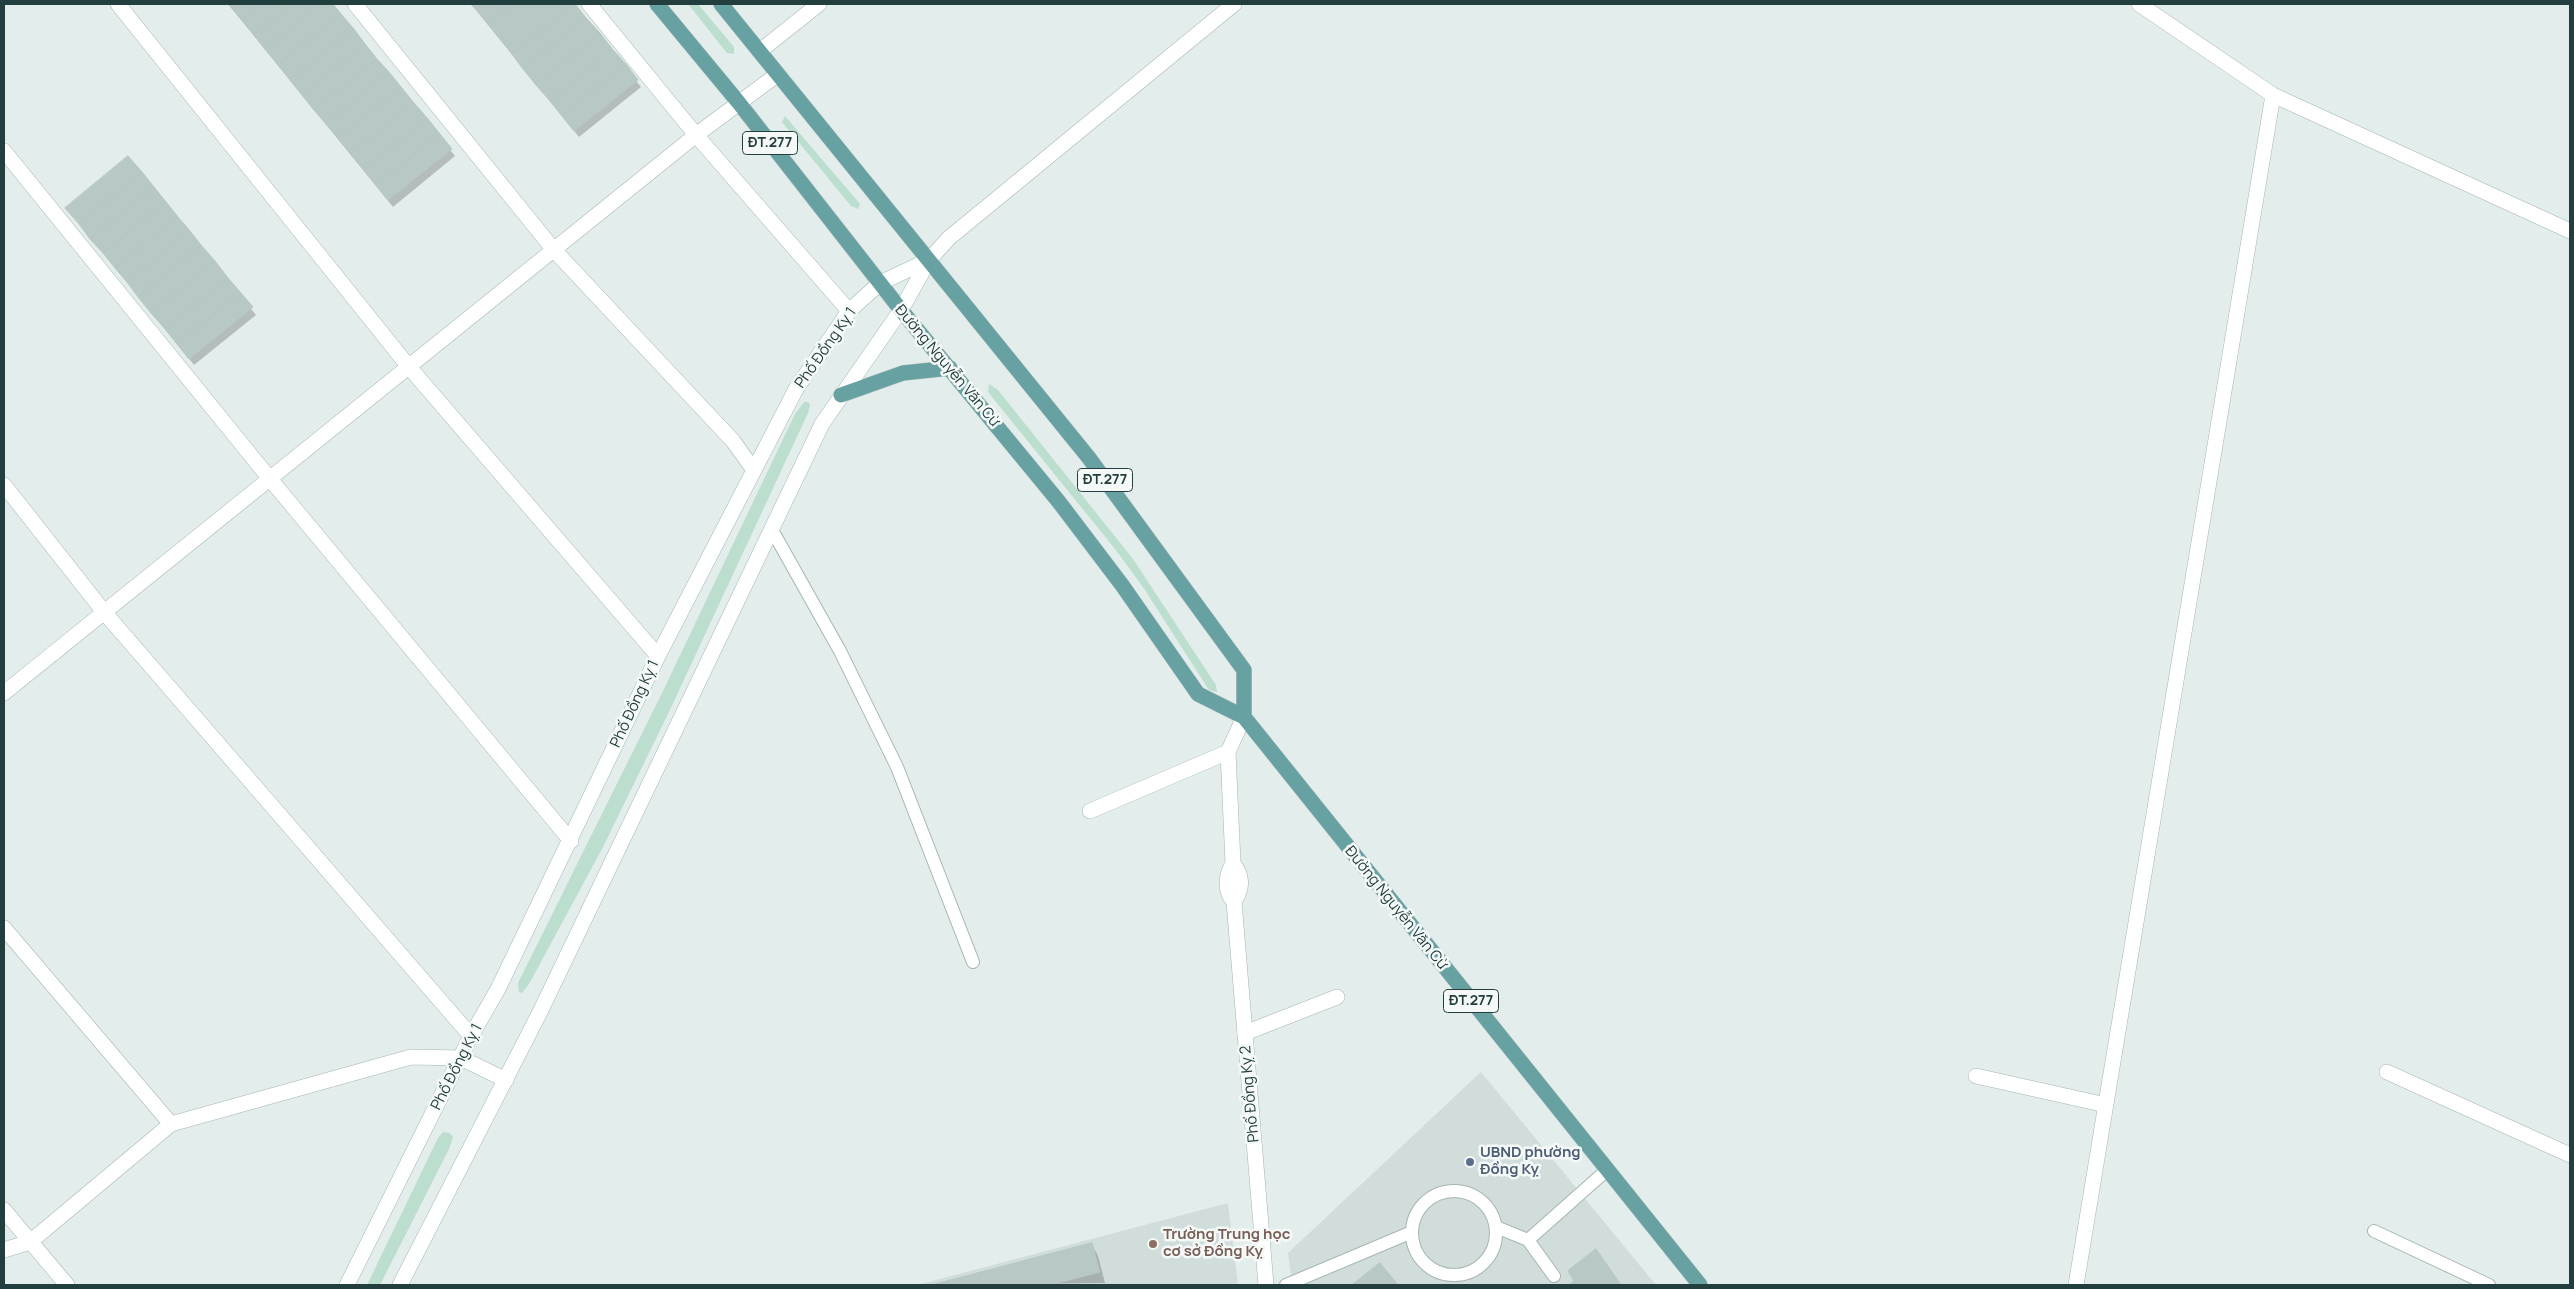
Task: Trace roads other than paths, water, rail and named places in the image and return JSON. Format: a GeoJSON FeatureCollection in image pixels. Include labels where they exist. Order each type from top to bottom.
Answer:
{"type":"FeatureCollection","features":[{"type":"Feature","properties":{"kind":"main road","name":"Đường Nguyễn Văn Cừ"},"geometry":{"type":"LineString","coordinates":[[657,4],[738,103],[901,310],[1059,502],[1117,577],[1198,694],[1244,717],[1700,1285]]}},
{"type":"Feature","properties":{"kind":"main road","name":"ĐT.277"},"geometry":{"type":"LineString","coordinates":[[721,4],[1089,458],[1244,670],[1244,717]]}},
{"type":"Feature","properties":{"kind":"main road"},"geometry":{"type":"LineString","coordinates":[[841,395],[902,373],[950,368]]}},
{"type":"Feature","properties":{"kind":"street"},"geometry":{"type":"LineString","coordinates":[[118,4],[408,367],[658,656]]}},
{"type":"Feature","properties":{"kind":"street"},"geometry":{"type":"LineString","coordinates":[[355,4],[554,250],[732,441],[753,469]]}},
{"type":"Feature","properties":{"kind":"street"},"geometry":{"type":"LineString","coordinates":[[589,4],[696,135],[849,312]]}},
{"type":"Feature","properties":{"kind":"street"},"geometry":{"type":"LineString","coordinates":[[760,51],[819,4]]}},
{"type":"Feature","properties":{"kind":"street"},"geometry":{"type":"LineString","coordinates":[[400,1285],[506,1080],[822,424],[901,310],[929,260],[949,238],[1234,4]]}},
{"type":"Feature","properties":{"kind":"street"},"geometry":{"type":"LineString","coordinates":[[2139,4],[2273,95],[2570,231]]}},
{"type":"Feature","properties":{"kind":"street"},"geometry":{"type":"LineString","coordinates":[[4,693],[696,135],[778,74]]}},
{"type":"Feature","properties":{"kind":"street"},"geometry":{"type":"LineString","coordinates":[[2076,1285],[2273,95]]}},
{"type":"Feature","properties":{"kind":"street"},"geometry":{"type":"LineString","coordinates":[[4,151],[270,478],[571,841]]}},
{"type":"Feature","properties":{"kind":"street","name":"Phố Đồng Kỵ 1"},"geometry":{"type":"LineString","coordinates":[[347,1285],[471,1036],[498,990],[658,656],[796,389],[849,312],[880,283],[929,260]]}},
{"type":"Feature","properties":{"kind":"street"},"geometry":{"type":"LineString","coordinates":[[4,485],[104,612],[471,1036]]}},
{"type":"Feature","properties":{"kind":"street","name":"Phố Đồng Kỵ 2"},"geometry":{"type":"LineString","coordinates":[[1244,717],[1228,752],[1233,863],[1239,871],[1241,883],[1234,902],[1266,1285]]}},
{"type":"Feature","properties":{"kind":"street"},"geometry":{"type":"LineString","coordinates":[[1090,810],[1228,752]]}},
{"type":"Feature","properties":{"kind":"street"},"geometry":{"type":"LineString","coordinates":[[4,928],[171,1124]]}},
{"type":"Feature","properties":{"kind":"street"},"geometry":{"type":"LineString","coordinates":[[1244,1033],[1338,997]]}},
{"type":"Feature","properties":{"kind":"street"},"geometry":{"type":"LineString","coordinates":[[4,1250],[30,1242],[171,1124],[411,1057],[461,1058],[506,1080]]}},
{"type":"Feature","properties":{"kind":"street"},"geometry":{"type":"LineString","coordinates":[[2387,1072],[2570,1155]]}},
{"type":"Feature","properties":{"kind":"street"},"geometry":{"type":"LineString","coordinates":[[1976,1076],[2106,1105]]}},
{"type":"Feature","properties":{"kind":"street"},"geometry":{"type":"LineString","coordinates":[[4,1210],[67,1285]]}},
{"type":"Feature","properties":{"kind":"lane"},"geometry":{"type":"LineString","coordinates":[[772,530],[840,651],[897,767],[973,962]]}},
{"type":"Feature","properties":{"kind":"lane"},"geometry":{"type":"LineString","coordinates":[[1528,1240],[1607,1170]]}},
{"type":"Feature","properties":{"kind":"lane"},"geometry":{"type":"LineString","coordinates":[[1458,1191],[1472,1195],[1484,1203],[1492,1214],[1496,1228],[1496,1241],[1486,1260],[1470,1272],[1456,1275],[1442,1274],[1430,1268],[1420,1258],[1414,1245],[1412,1232],[1414,1218],[1421,1206],[1432,1197],[1444,1192],[1458,1191]]}},
{"type":"Feature","properties":{"kind":"lane"},"geometry":{"type":"LineString","coordinates":[[1496,1228],[1528,1240],[1554,1276]]}},
{"type":"Feature","properties":{"kind":"lane"},"geometry":{"type":"LineString","coordinates":[[2374,1231],[2489,1285]]}},
{"type":"Feature","properties":{"kind":"lane"},"geometry":{"type":"LineString","coordinates":[[1286,1285],[1412,1232]]}},
{"type":"Feature","properties":{"kind":"place","name":"UBND phường Đồng Kỵ"},"geometry":{"type":"Point","coordinates":[1470,1162]}},
{"type":"Feature","properties":{"kind":"place","name":"Trường Trung học cơ sở Đồng Kỵ"},"geometry":{"type":"Point","coordinates":[1153,1244]}}]}
